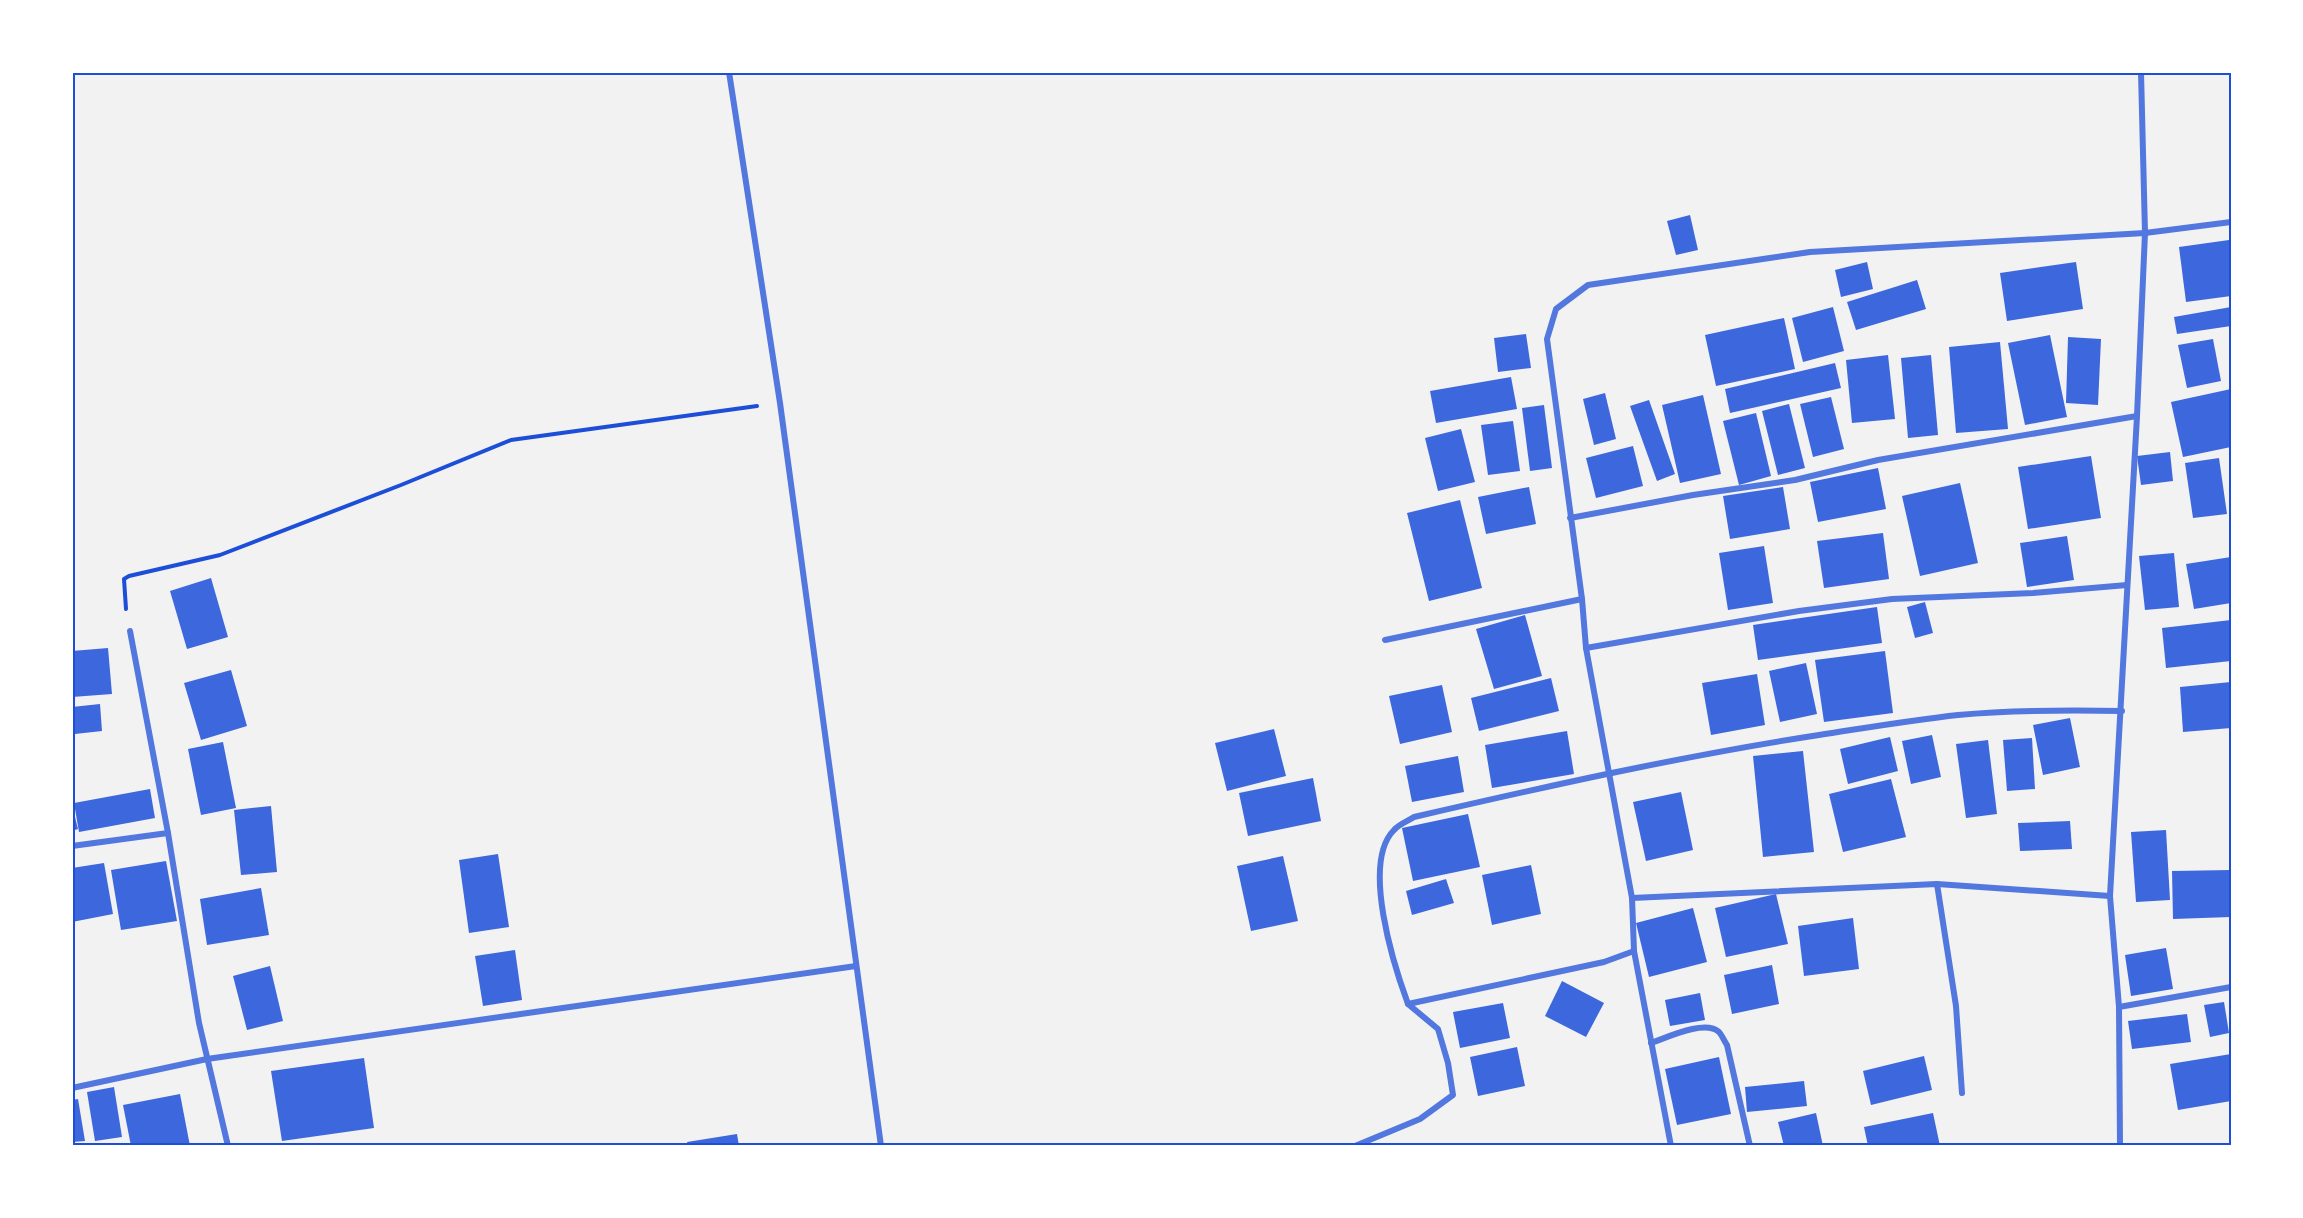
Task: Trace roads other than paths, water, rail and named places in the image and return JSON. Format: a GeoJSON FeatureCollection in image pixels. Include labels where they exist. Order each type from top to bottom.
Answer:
{"type":"FeatureCollection","features":[{"type":"Feature","properties":{"kind":"street"},"geometry":{"type":"LineString","coordinates":[[729,72],[780,403],[881,1146]]}},
{"type":"Feature","properties":{"kind":"street"},"geometry":{"type":"LineString","coordinates":[[2120,1146],[2119,1007],[2110,896],[2122,711],[2145,232],[2141,72]]}},
{"type":"Feature","properties":{"kind":"street"},"geometry":{"type":"LineString","coordinates":[[1671,1146],[1634,951],[1632,898],[1586,648],[1582,599],[1547,339],[1556,309],[1588,285],[1810,252],[2145,232],[2231,222]]}},
{"type":"Feature","properties":{"kind":"street"},"geometry":{"type":"LineString","coordinates":[[1570,518],[1693,495],[1795,480],[1878,459],[2137,416]]}},
{"type":"Feature","properties":{"kind":"street"},"geometry":{"type":"LineString","coordinates":[[1586,648],[1799,611],[1892,599],[2033,593],[2127,585]]}},
{"type":"Feature","properties":{"kind":"street"},"geometry":{"type":"LineString","coordinates":[[1385,640],[1582,599]]}},
{"type":"Feature","properties":{"kind":"street"},"geometry":{"type":"LineString","coordinates":[[130,630],[168,833],[199,1023],[228,1146]]}},
{"type":"Feature","properties":{"kind":"street"},"geometry":{"type":"LineString","coordinates":[[1355,1146],[1420,1119],[1453,1095],[1448,1064],[1438,1029],[1408,1004],[1392,961],[1381,899],[1380,869],[1384,850],[1394,830],[1414,817],[1610,772],[1722,750],[1960,715],[2086,710],[2122,711]]}},
{"type":"Feature","properties":{"kind":"street"},"geometry":{"type":"LineString","coordinates":[[72,846],[168,833]]}},
{"type":"Feature","properties":{"kind":"street"},"geometry":{"type":"LineString","coordinates":[[1632,898],[1937,884],[2110,896]]}},
{"type":"Feature","properties":{"kind":"street"},"geometry":{"type":"LineString","coordinates":[[1937,884],[1956,1006],[1962,1093]]}},
{"type":"Feature","properties":{"kind":"street"},"geometry":{"type":"LineString","coordinates":[[1408,1004],[1604,962],[1634,951]]}},
{"type":"Feature","properties":{"kind":"street"},"geometry":{"type":"LineString","coordinates":[[72,1088],[207,1059],[856,966]]}},
{"type":"Feature","properties":{"kind":"street"},"geometry":{"type":"LineString","coordinates":[[2119,1007],[2231,987]]}},
{"type":"Feature","properties":{"kind":"street"},"geometry":{"type":"LineString","coordinates":[[1651,1043],[1692,1029],[1708,1028],[1718,1031],[1726,1045],[1750,1146]]}}]}
